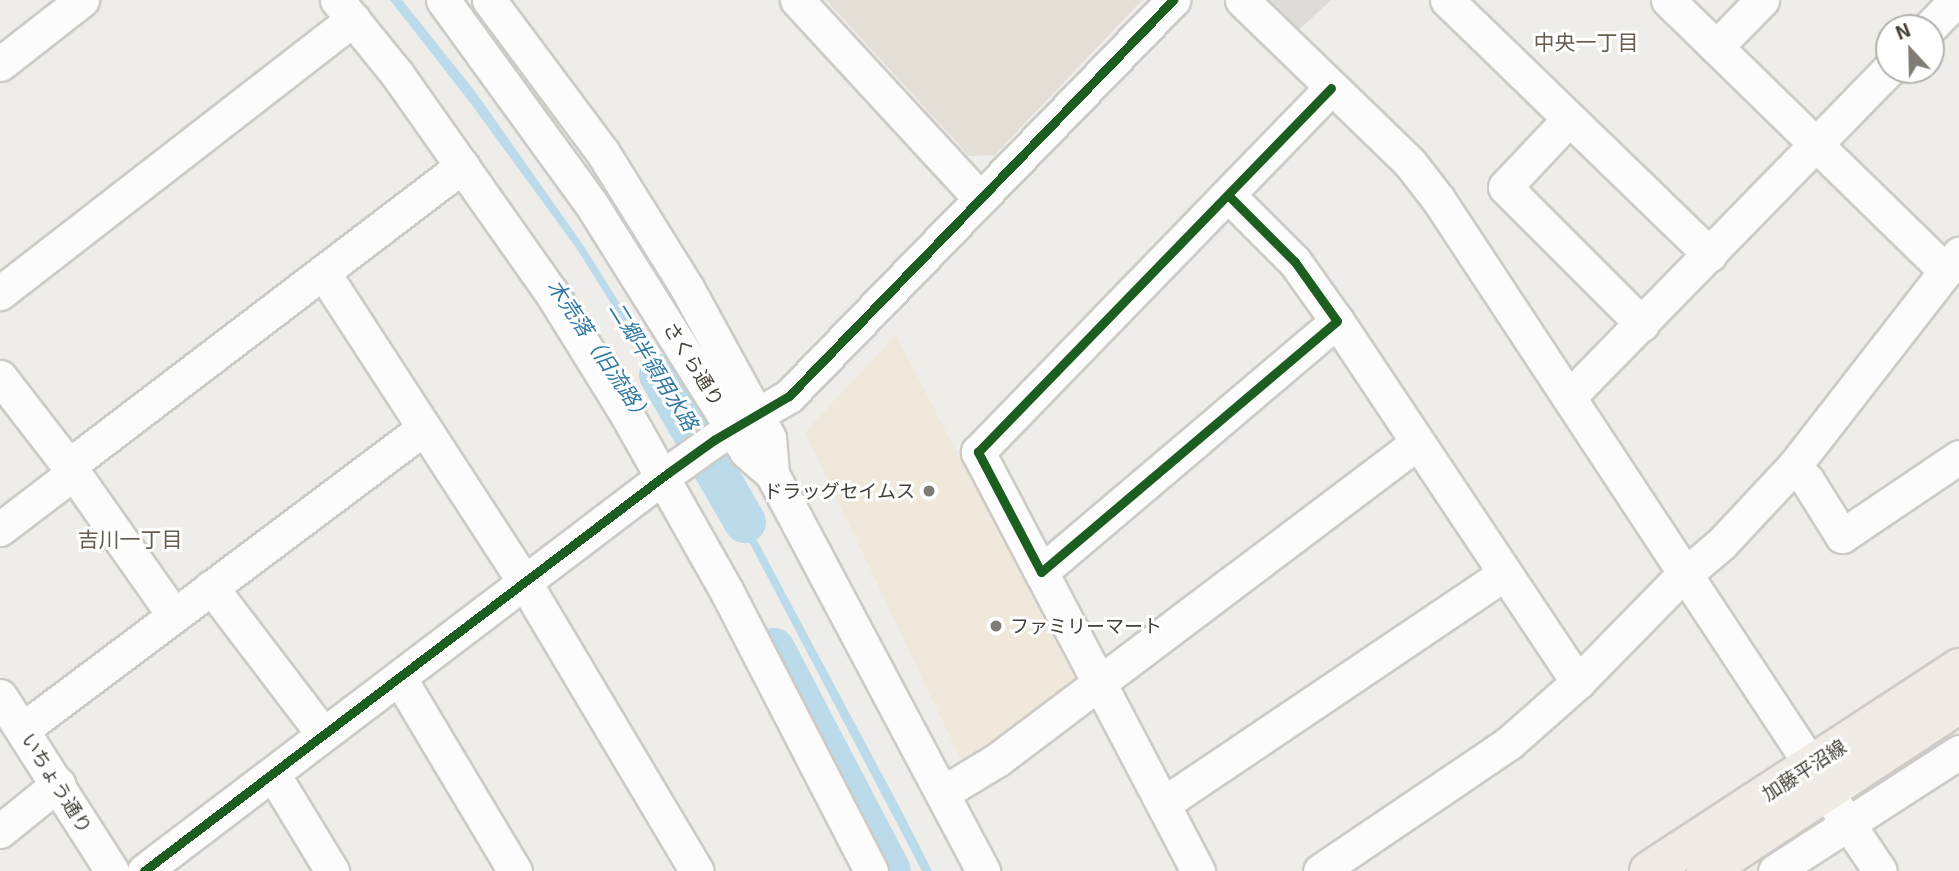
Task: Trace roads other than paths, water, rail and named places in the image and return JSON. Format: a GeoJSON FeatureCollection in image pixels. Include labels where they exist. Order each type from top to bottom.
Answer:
{"type":"FeatureCollection","features":[{"type":"Feature","properties":{"kind":"main road","name":"加藤平沼線"},"geometry":{"type":"LineString","coordinates":[[1706,871],[1959,668]]}},
{"type":"Feature","properties":{"kind":"main road","name":"加藤平沼線"},"geometry":{"type":"LineString","coordinates":[[1649,871],[1959,704]]}},
{"type":"Feature","properties":{"kind":"street"},"geometry":{"type":"LineString","coordinates":[[0,64],[82,0]]}},
{"type":"Feature","properties":{"kind":"street","name":"さくら通り"},"geometry":{"type":"LineString","coordinates":[[443,0],[590,202],[735,428],[769,438],[772,474],[944,792]]}},
{"type":"Feature","properties":{"kind":"street","name":"さくら通り"},"geometry":{"type":"LineString","coordinates":[[489,0],[603,153],[687,288],[735,428]]}},
{"type":"Feature","properties":{"kind":"street"},"geometry":{"type":"LineString","coordinates":[[797,0],[979,197]]}},
{"type":"Feature","properties":{"kind":"street"},"geometry":{"type":"LineString","coordinates":[[144,871],[666,475],[797,388],[979,197],[1173,0]]}},
{"type":"Feature","properties":{"kind":"street"},"geometry":{"type":"LineString","coordinates":[[1242,0],[1409,163],[1438,199],[1880,871]]}},
{"type":"Feature","properties":{"kind":"street"},"geometry":{"type":"LineString","coordinates":[[1447,0],[1710,255]]}},
{"type":"Feature","properties":{"kind":"street"},"geometry":{"type":"LineString","coordinates":[[1320,871],[1509,743],[1578,682],[1685,575],[1721,543],[1794,466],[1952,262],[1816,144],[1668,0]]}},
{"type":"Feature","properties":{"kind":"street"},"geometry":{"type":"LineString","coordinates":[[1716,47],[1762,0]]}},
{"type":"Feature","properties":{"kind":"street"},"geometry":{"type":"LineString","coordinates":[[1942,14],[1956,0]]}},
{"type":"Feature","properties":{"kind":"street"},"geometry":{"type":"LineString","coordinates":[[0,293],[345,9],[462,166],[551,292],[666,475],[871,871]]}},
{"type":"Feature","properties":{"kind":"street"},"geometry":{"type":"LineString","coordinates":[[1569,397],[1875,83]]}},
{"type":"Feature","properties":{"kind":"street"},"geometry":{"type":"LineString","coordinates":[[1198,871],[978,452],[1331,88]]}},
{"type":"Feature","properties":{"kind":"street"},"geometry":{"type":"LineString","coordinates":[[1569,119],[1505,187],[1642,324]]}},
{"type":"Feature","properties":{"kind":"street"},"geometry":{"type":"LineString","coordinates":[[0,529],[64,480],[79,458],[462,166]]}},
{"type":"Feature","properties":{"kind":"street"},"geometry":{"type":"LineString","coordinates":[[1229,196],[1295,262],[1578,682]]}},
{"type":"Feature","properties":{"kind":"street"},"geometry":{"type":"LineString","coordinates":[[323,272],[525,583],[697,871]]}},
{"type":"Feature","properties":{"kind":"street"},"geometry":{"type":"LineString","coordinates":[[1041,572],[1337,321]]}},
{"type":"Feature","properties":{"kind":"street"},"geometry":{"type":"LineString","coordinates":[[0,377],[71,469],[173,614]]}},
{"type":"Feature","properties":{"kind":"street"},"geometry":{"type":"LineString","coordinates":[[23,729],[424,428]]}},
{"type":"Feature","properties":{"kind":"street"},"geometry":{"type":"LineString","coordinates":[[984,871],[944,792],[997,760],[1417,443]]}},
{"type":"Feature","properties":{"kind":"street"},"geometry":{"type":"LineString","coordinates":[[1794,466],[1807,480],[1842,536],[1959,457]]}},
{"type":"Feature","properties":{"kind":"street"},"geometry":{"type":"LineString","coordinates":[[1163,804],[1504,574]]}},
{"type":"Feature","properties":{"kind":"street"},"geometry":{"type":"LineString","coordinates":[[211,587],[323,734]]}},
{"type":"Feature","properties":{"kind":"street"},"geometry":{"type":"LineString","coordinates":[[400,679],[514,871]]}},
{"type":"Feature","properties":{"kind":"street","name":"いちょう通り"},"geometry":{"type":"LineString","coordinates":[[0,696],[112,871]]}},
{"type":"Feature","properties":{"kind":"street"},"geometry":{"type":"LineString","coordinates":[[1775,871],[1959,752]]}},
{"type":"Feature","properties":{"kind":"street"},"geometry":{"type":"LineString","coordinates":[[274,774],[332,871]]}},
{"type":"Feature","properties":{"kind":"street"},"geometry":{"type":"LineString","coordinates":[[0,831],[58,784]]}},
{"type":"Feature","properties":{"kind":"water"},"geometry":{"type":"Polygon","coordinates":[[[390,0],[402,0],[477,94],[583,245],[693,420],[687,425],[577,249],[469,101],[390,0]]]}},
{"type":"Feature","properties":{"kind":"water"},"geometry":{"type":"Polygon","coordinates":[[[720,471],[932,871],[922,871],[715,477],[720,471]]]}},
{"type":"Feature","properties":{"kind":"waterway","name":"二郷半領用水路"},"geometry":{"type":"LineString","coordinates":[[660,375],[745,522]]}},
{"type":"Feature","properties":{"kind":"waterway","name":"木売落（旧流路）"},"geometry":{"type":"LineString","coordinates":[[774,649],[890,871]]}},
{"type":"Feature","properties":{"kind":"place","name":"ドラッグセイムス"},"geometry":{"type":"Point","coordinates":[929,491]}},
{"type":"Feature","properties":{"kind":"place","name":"ファミリーマート"},"geometry":{"type":"Point","coordinates":[996,626]}},
{"type":"Feature","properties":{"kind":"district","name":"中央一丁目"},"geometry":{"type":"Point","coordinates":[1586,42]}},
{"type":"Feature","properties":{"kind":"district","name":"吉川一丁目"},"geometry":{"type":"Point","coordinates":[130,539]}}]}
